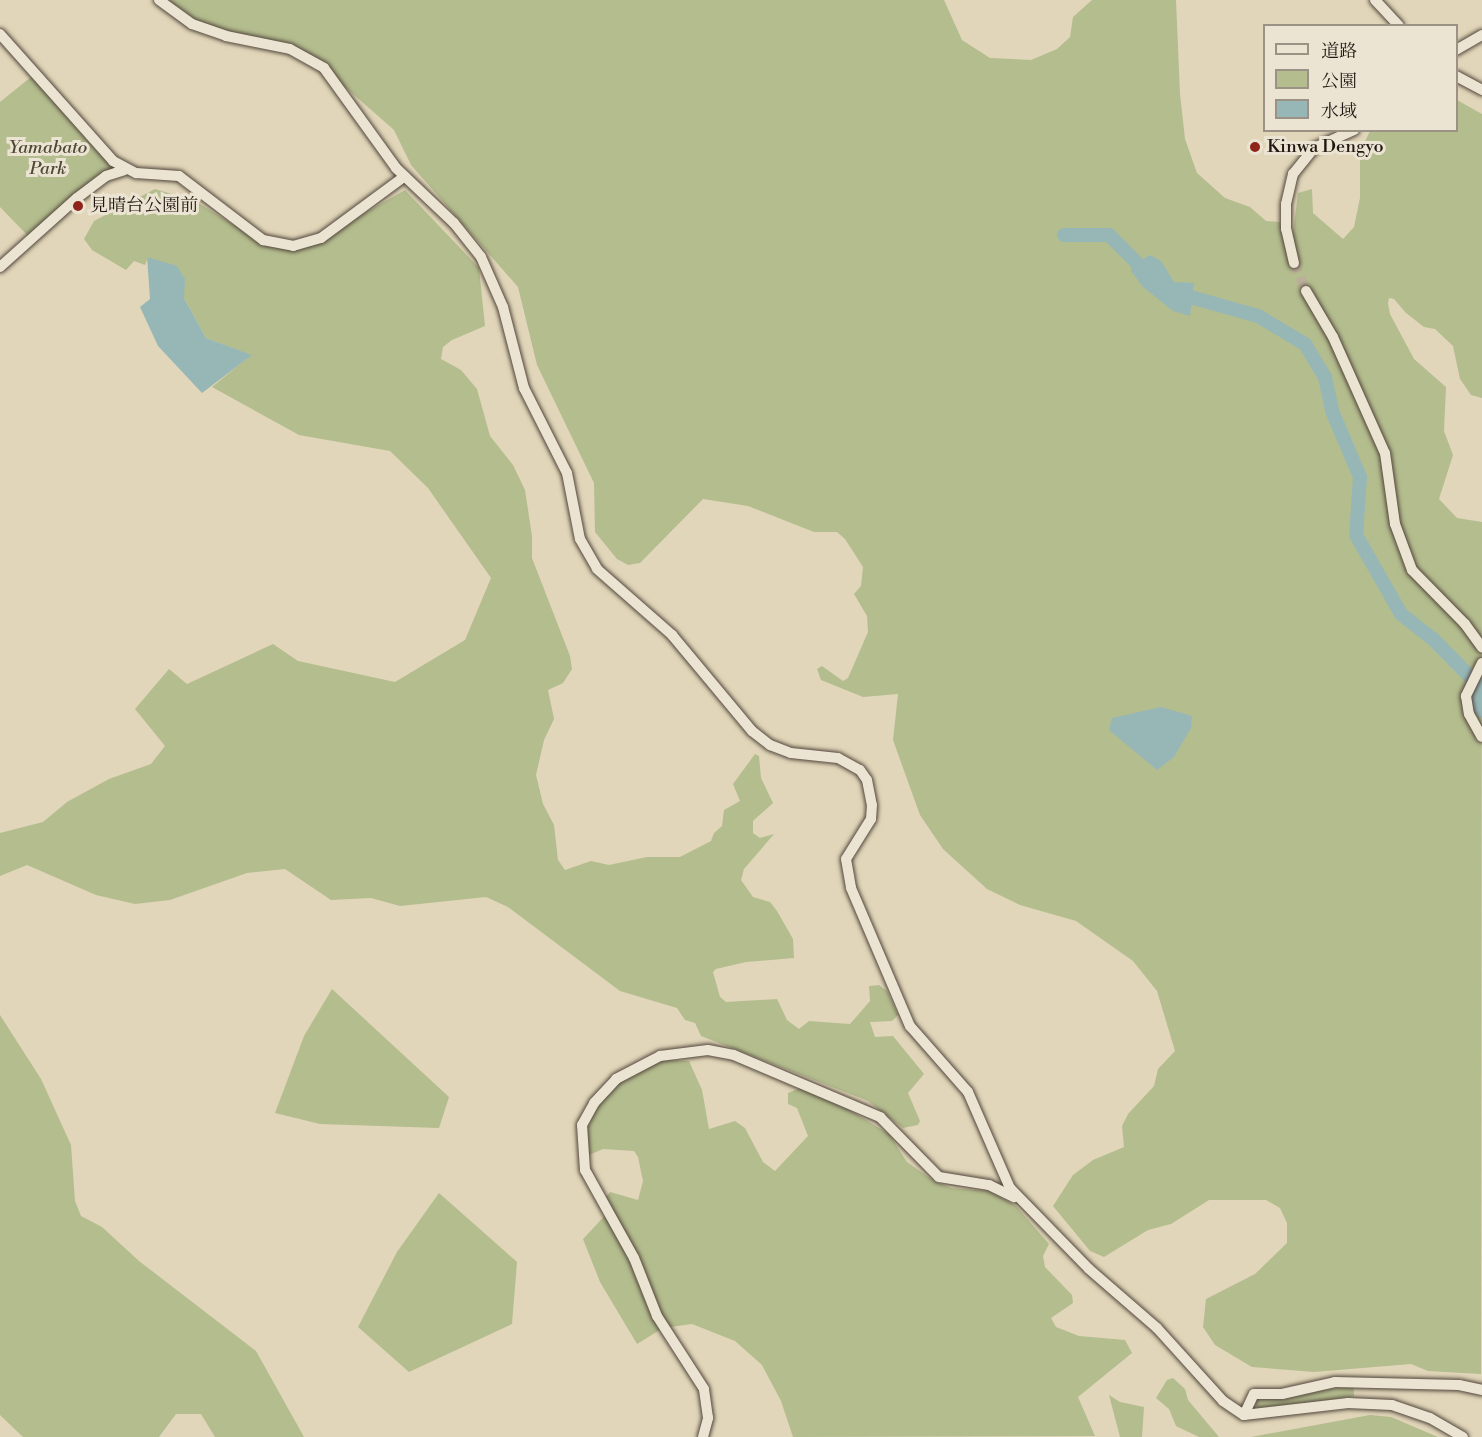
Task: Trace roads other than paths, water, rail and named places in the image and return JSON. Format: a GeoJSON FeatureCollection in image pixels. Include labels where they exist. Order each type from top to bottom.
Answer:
{"type":"FeatureCollection","features":[{"type":"Feature","properties":{"kind":"street"},"geometry":{"type":"LineString","coordinates":[[159,0],[192,24],[310,57],[324,68],[369,134],[405,176],[454,223],[492,278],[524,388],[567,473],[580,539],[597,569],[672,635],[752,731],[770,745],[791,753],[849,762],[867,780],[872,794],[871,819],[846,860],[851,888],[909,1026],[968,1092],[1010,1188],[1089,1269],[1157,1328],[1223,1401],[1244,1415],[1348,1403],[1392,1405],[1430,1418],[1463,1437]]}},
{"type":"Feature","properties":{"kind":"street"},"geometry":{"type":"LineString","coordinates":[[1375,0],[1397,24]]}},
{"type":"Feature","properties":{"kind":"street"},"geometry":{"type":"LineString","coordinates":[[0,34],[124,170]]}},
{"type":"Feature","properties":{"kind":"street"},"geometry":{"type":"LineString","coordinates":[[1458,49],[1482,35]]}},
{"type":"Feature","properties":{"kind":"street"},"geometry":{"type":"LineString","coordinates":[[1458,77],[1482,90]]}},
{"type":"Feature","properties":{"kind":"street"},"geometry":{"type":"LineString","coordinates":[[1294,264],[1286,229],[1286,204],[1293,174],[1314,148],[1350,132]]}},
{"type":"Feature","properties":{"kind":"street"},"geometry":{"type":"LineString","coordinates":[[0,267],[77,198],[106,176],[124,170],[179,176],[263,240],[293,246],[321,238],[405,176]]}},
{"type":"Feature","properties":{"kind":"street"},"geometry":{"type":"LineString","coordinates":[[1306,291],[1333,337],[1385,453],[1395,524],[1412,570],[1470,629],[1482,647]]}},
{"type":"Feature","properties":{"kind":"street"},"geometry":{"type":"LineString","coordinates":[[1482,663],[1466,696],[1469,714],[1482,737]]}},
{"type":"Feature","properties":{"kind":"street"},"geometry":{"type":"LineString","coordinates":[[703,1437],[708,1418],[704,1389],[657,1316],[634,1258],[585,1170],[582,1125],[594,1103],[616,1079],[660,1056],[708,1050],[734,1055],[880,1117],[939,1177],[1002,1188],[1026,1205]]}},
{"type":"Feature","properties":{"kind":"street"},"geometry":{"type":"LineString","coordinates":[[1244,1415],[1254,1394],[1282,1394],[1335,1382],[1459,1385],[1482,1390]]}},
{"type":"Feature","properties":{"kind":"water"},"geometry":{"type":"Polygon","coordinates":[[[1150,255],[1161,261],[1174,282],[1194,283],[1190,316],[1173,311],[1143,287],[1131,271],[1131,266],[1150,255]]]}},
{"type":"Feature","properties":{"kind":"water"},"geometry":{"type":"Polygon","coordinates":[[[147,257],[177,266],[185,279],[184,298],[206,338],[252,355],[202,393],[158,346],[140,307],[150,299],[147,257]]]}},
{"type":"Feature","properties":{"kind":"water"},"geometry":{"type":"Polygon","coordinates":[[[1161,707],[1192,716],[1191,728],[1174,757],[1157,770],[1109,730],[1112,718],[1161,707]]]}},
{"type":"Feature","properties":{"kind":"waterway"},"geometry":{"type":"LineString","coordinates":[[1064,235],[1109,235],[1148,274]]}},
{"type":"Feature","properties":{"kind":"waterway"},"geometry":{"type":"LineString","coordinates":[[1176,293],[1258,316],[1305,344],[1325,377],[1332,411],[1360,477],[1356,535],[1401,614],[1434,640],[1481,688],[1477,705],[1482,711]]}},
{"type":"Feature","properties":{"kind":"tunnel"},"geometry":{"type":"LineString","coordinates":[[1294,263],[1306,291]]}},
{"type":"Feature","properties":{"kind":"place","name":"Kinwa Dengyo"},"geometry":{"type":"Point","coordinates":[1255,147]}},
{"type":"Feature","properties":{"kind":"place","name":"見晴台公園前"},"geometry":{"type":"Point","coordinates":[78,206]}},
{"type":"Feature","properties":{"kind":"park label","name":"Yamabato Park"},"geometry":{"type":"Point","coordinates":[48,159]}}]}
